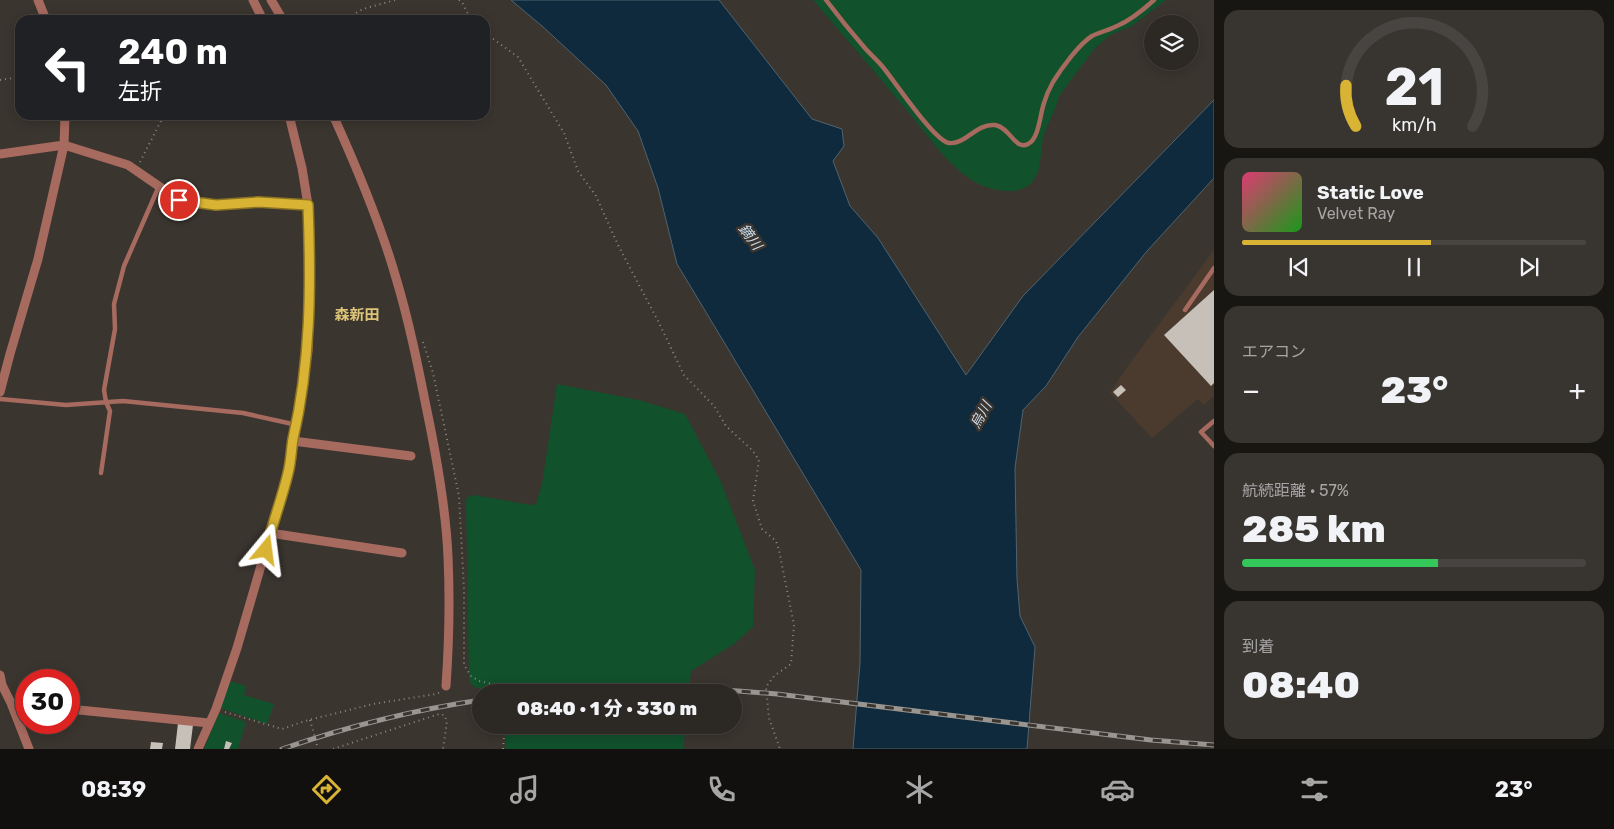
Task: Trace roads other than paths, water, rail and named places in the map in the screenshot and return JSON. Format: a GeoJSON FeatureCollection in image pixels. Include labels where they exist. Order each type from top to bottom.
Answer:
{"type":"FeatureCollection","features":[{"type":"Feature","properties":{"kind":"street"},"geometry":{"type":"LineString","coordinates":[[38,0],[44,15]]}},
{"type":"Feature","properties":{"kind":"street"},"geometry":{"type":"LineString","coordinates":[[253,0],[260,15]]}},
{"type":"Feature","properties":{"kind":"street"},"geometry":{"type":"LineString","coordinates":[[271,0],[280,15]]}},
{"type":"Feature","properties":{"kind":"street"},"geometry":{"type":"LineString","coordinates":[[0,392],[38,259],[64,145],[65,120]]}},
{"type":"Feature","properties":{"kind":"street"},"geometry":{"type":"LineString","coordinates":[[198,749],[216,709],[238,648],[288,473],[308,350],[310,278],[308,205],[302,168],[290,120]]}},
{"type":"Feature","properties":{"kind":"street"},"geometry":{"type":"LineString","coordinates":[[335,120],[372,208],[396,278],[417,360],[434,446],[444,506],[448,558],[446,686]]}},
{"type":"Feature","properties":{"kind":"street"},"geometry":{"type":"LineString","coordinates":[[0,154],[64,145],[128,165],[179,200],[216,205],[258,202],[308,205]]}},
{"type":"Feature","properties":{"kind":"street"},"geometry":{"type":"LineString","coordinates":[[0,360],[10,354]]}},
{"type":"Feature","properties":{"kind":"street"},"geometry":{"type":"LineString","coordinates":[[293,441],[411,456]]}},
{"type":"Feature","properties":{"kind":"street"},"geometry":{"type":"LineString","coordinates":[[270,532],[402,553]]}},
{"type":"Feature","properties":{"kind":"street"},"geometry":{"type":"LineString","coordinates":[[0,675],[1,685],[11,703],[29,749]]}},
{"type":"Feature","properties":{"kind":"street"},"geometry":{"type":"LineString","coordinates":[[11,703],[15,704]]}},
{"type":"Feature","properties":{"kind":"street"},"geometry":{"type":"LineString","coordinates":[[80,710],[210,723]]}},
{"type":"Feature","properties":{"kind":"lane"},"geometry":{"type":"LineString","coordinates":[[826,0],[940,138],[948,142],[956,142],[983,127],[993,125],[1003,128],[1018,145],[1023,146],[1036,136],[1043,104],[1049,90],[1083,44],[1092,36],[1120,25],[1154,0]]}},
{"type":"Feature","properties":{"kind":"lane"},"geometry":{"type":"LineString","coordinates":[[101,473],[110,411],[104,390],[115,329],[114,304],[124,266],[159,186]]}},
{"type":"Feature","properties":{"kind":"lane"},"geometry":{"type":"LineString","coordinates":[[1185,310],[1214,268]]}},
{"type":"Feature","properties":{"kind":"lane"},"geometry":{"type":"LineString","coordinates":[[0,399],[66,405],[123,401],[243,413],[297,425]]}},
{"type":"Feature","properties":{"kind":"lane"},"geometry":{"type":"LineString","coordinates":[[1214,421],[1201,432],[1214,446]]}},
{"type":"Feature","properties":{"kind":"water"},"geometry":{"type":"Polygon","coordinates":[[[511,0],[719,0],[812,119],[842,129],[844,146],[833,161],[850,206],[878,238],[966,375],[1023,296],[1214,100],[1214,178],[1147,251],[1078,337],[1046,386],[1023,410],[1015,468],[1017,579],[1020,616],[1035,647],[1027,749],[853,749],[860,663],[861,570],[677,264],[658,188],[638,131],[606,85],[511,0]]]}},
{"type":"Feature","properties":{"kind":"railway"},"geometry":{"type":"LineString","coordinates":[[742,691],[1151,740],[1214,745]]}},
{"type":"Feature","properties":{"kind":"railway"},"geometry":{"type":"LineString","coordinates":[[282,749],[380,720],[472,702]]}},
{"type":"Feature","properties":{"kind":"district","name":"森新田"},"geometry":{"type":"Point","coordinates":[357,315]}},
{"type":"Feature","properties":{"kind":"water label","name":"鏑川"},"geometry":{"type":"Point","coordinates":[750,237]}},
{"type":"Feature","properties":{"kind":"water label","name":"烏川"},"geometry":{"type":"Point","coordinates":[981,415]}}]}
